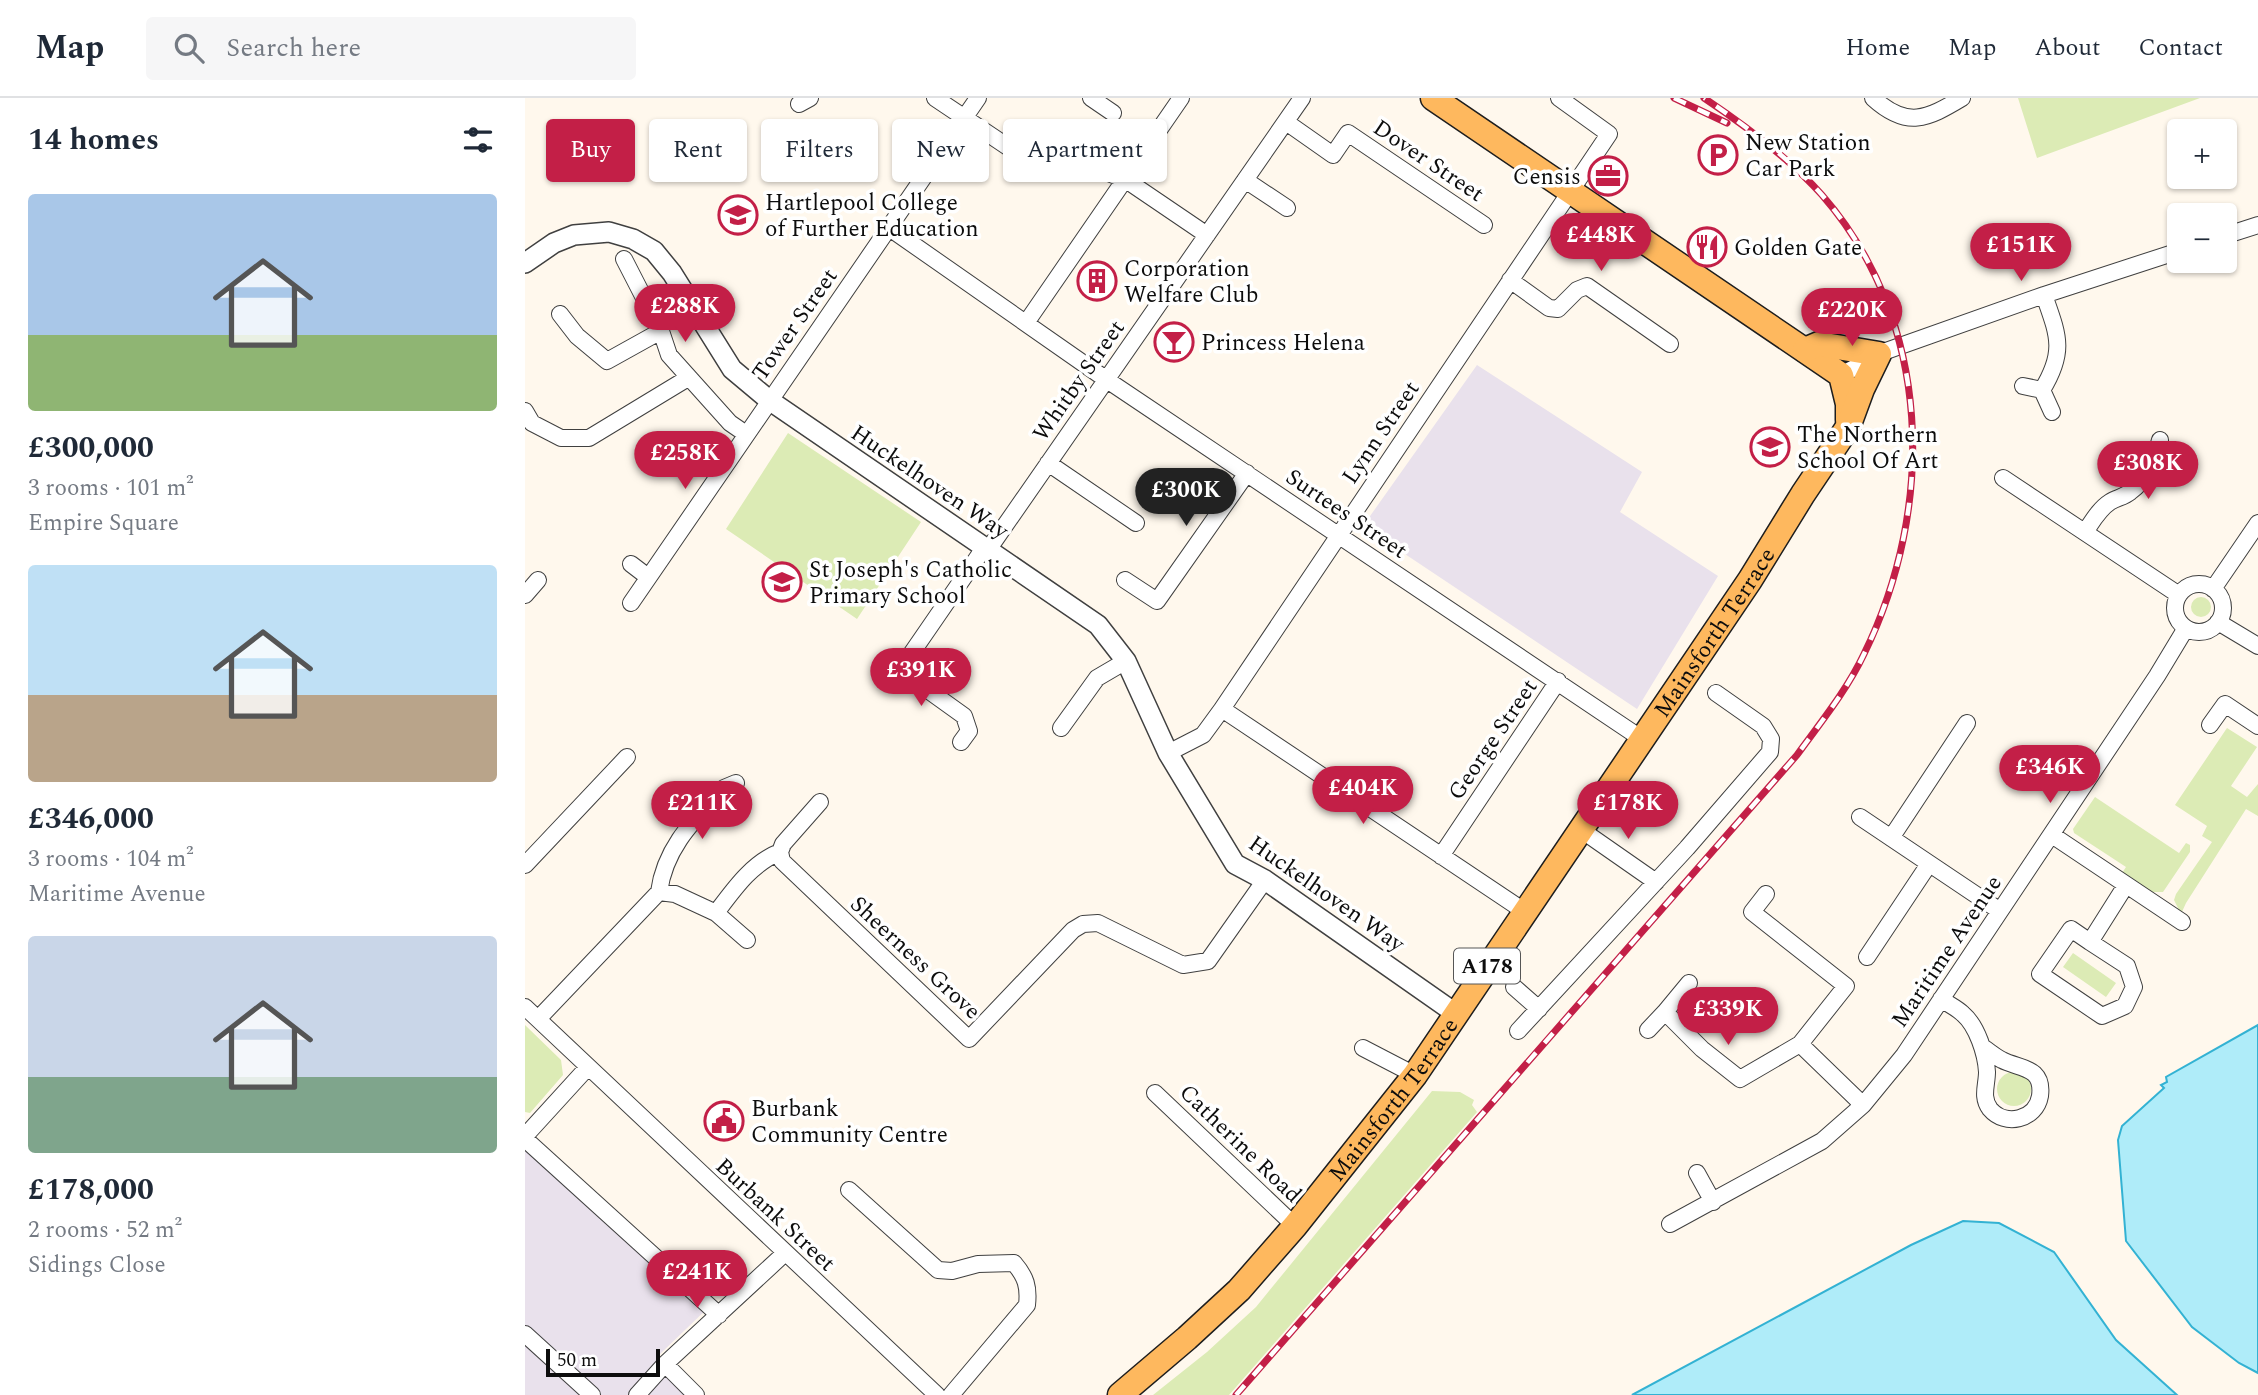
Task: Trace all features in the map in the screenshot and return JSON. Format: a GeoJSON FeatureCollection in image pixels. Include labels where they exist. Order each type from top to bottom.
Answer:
{"type":"FeatureCollection","features":[{"type":"Feature","properties":{"kind":"main road"},"geometry":{"type":"LineString","coordinates":[[1433,98],[1841,375],[1848,404],[1848,428]]}},
{"type":"Feature","properties":{"kind":"main road"},"geometry":{"type":"LineString","coordinates":[[1805,350],[1819,344],[1879,354]]}},
{"type":"Feature","properties":{"kind":"main road","name":"Mainsforth Terrace"},"geometry":{"type":"LineString","coordinates":[[1120,1395],[1239,1290],[1295,1226],[1415,1075],[1750,580],[1848,428],[1862,389],[1879,354]]}},
{"type":"Feature","properties":{"kind":"street"},"geometry":{"type":"LineString","coordinates":[[935,98],[1003,144]]}},
{"type":"Feature","properties":{"kind":"street","name":"Tower Street"},"geometry":{"type":"LineString","coordinates":[[631,603],[978,98]]}},
{"type":"Feature","properties":{"kind":"street"},"geometry":{"type":"LineString","coordinates":[[1091,98],[1113,113]]}},
{"type":"Feature","properties":{"kind":"street"},"geometry":{"type":"LineString","coordinates":[[1167,119],[1181,98]]}},
{"type":"Feature","properties":{"kind":"street","name":"Whitby Street"},"geometry":{"type":"LineString","coordinates":[[961,742],[969,731],[964,716],[900,670],[1107,380],[1302,98]]}},
{"type":"Feature","properties":{"kind":"street","name":"Lynn Street"},"geometry":{"type":"LineString","coordinates":[[1168,753],[1203,735],[1609,134],[1559,98]]}},
{"type":"Feature","properties":{"kind":"street"},"geometry":{"type":"LineString","coordinates":[[1873,98],[1886,110],[1901,116],[1923,118],[1962,98]]}},
{"type":"Feature","properties":{"kind":"street","name":"Dover Street"},"geometry":{"type":"LineString","coordinates":[[1286,122],[1333,155],[1348,133],[1484,225]]}},
{"type":"Feature","properties":{"kind":"street"},"geometry":{"type":"LineString","coordinates":[[1245,180],[1287,208]]}},
{"type":"Feature","properties":{"kind":"street"},"geometry":{"type":"LineString","coordinates":[[1026,323],[1125,182]]}},
{"type":"Feature","properties":{"kind":"street"},"geometry":{"type":"LineString","coordinates":[[1129,182],[1207,235]]}},
{"type":"Feature","properties":{"kind":"street"},"geometry":{"type":"LineString","coordinates":[[2237,232],[2258,225]]}},
{"type":"Feature","properties":{"kind":"street","name":"Surtees Street"},"geometry":{"type":"LineString","coordinates":[[888,227],[1107,380],[1642,739]]}},
{"type":"Feature","properties":{"kind":"street","name":"Huckelhoven Way"},"geometry":{"type":"LineString","coordinates":[[528,255],[574,235],[588,232],[609,232],[633,239],[654,251],[672,273],[732,369],[769,400],[1098,625],[1126,661],[1168,753],[1235,864],[1265,880],[1455,1013]]}},
{"type":"Feature","properties":{"kind":"street"},"geometry":{"type":"LineString","coordinates":[[1841,375],[1879,354],[2044,295],[2167,255]]}},
{"type":"Feature","properties":{"kind":"street"},"geometry":{"type":"LineString","coordinates":[[624,259],[661,331],[669,355],[730,423],[746,435]]}},
{"type":"Feature","properties":{"kind":"street"},"geometry":{"type":"LineString","coordinates":[[634,279],[650,272]]}},
{"type":"Feature","properties":{"kind":"street"},"geometry":{"type":"LineString","coordinates":[[1510,280],[1549,307],[1558,309],[1577,290],[1587,286],[1670,344]]}},
{"type":"Feature","properties":{"kind":"street"},"geometry":{"type":"LineString","coordinates":[[2042,390],[2057,361],[2058,344],[2044,295]]}},
{"type":"Feature","properties":{"kind":"street"},"geometry":{"type":"LineString","coordinates":[[560,314],[577,336],[607,361],[661,331]]}},
{"type":"Feature","properties":{"kind":"street"},"geometry":{"type":"LineString","coordinates":[[525,411],[532,423],[561,438],[589,438],[688,379]]}},
{"type":"Feature","properties":{"kind":"street"},"geometry":{"type":"LineString","coordinates":[[2023,386],[2042,390]]}},
{"type":"Feature","properties":{"kind":"street"},"geometry":{"type":"LineString","coordinates":[[2042,390],[2052,412]]}},
{"type":"Feature","properties":{"kind":"street"},"geometry":{"type":"LineString","coordinates":[[2085,532],[2098,512],[2111,501],[2129,494],[2143,480],[2154,463],[2160,440]]}},
{"type":"Feature","properties":{"kind":"street"},"geometry":{"type":"LineString","coordinates":[[1048,463],[1136,523]]}},
{"type":"Feature","properties":{"kind":"street"},"geometry":{"type":"LineString","coordinates":[[1125,580],[1157,601],[1247,473]]}},
{"type":"Feature","properties":{"kind":"street"},"geometry":{"type":"LineString","coordinates":[[2003,478],[2179,595]]}},
{"type":"Feature","properties":{"kind":"street"},"geometry":{"type":"LineString","coordinates":[[2213,589],[2258,523]]}},
{"type":"Feature","properties":{"kind":"street"},"geometry":{"type":"LineString","coordinates":[[631,564],[649,576]]}},
{"type":"Feature","properties":{"kind":"street"},"geometry":{"type":"LineString","coordinates":[[525,595],[538,580]]}},
{"type":"Feature","properties":{"kind":"street"},"geometry":{"type":"LineString","coordinates":[[2191,585],[2206,585],[2213,589],[2223,608],[2218,622],[2200,632],[2186,628],[2176,617],[2179,595],[2191,585]]}},
{"type":"Feature","properties":{"kind":"street"},"geometry":{"type":"LineString","coordinates":[[2218,622],[2258,646]]}},
{"type":"Feature","properties":{"kind":"street","name":"Maritime Avenue"},"geometry":{"type":"LineString","coordinates":[[1670,1224],[1822,1140],[1863,1105],[1905,1055],[2053,835],[2186,628]]}},
{"type":"Feature","properties":{"kind":"street"},"geometry":{"type":"LineString","coordinates":[[1062,728],[1097,678],[1126,661]]}},
{"type":"Feature","properties":{"kind":"street","name":"George Street"},"geometry":{"type":"LineString","coordinates":[[1441,856],[1558,681]]}},
{"type":"Feature","properties":{"kind":"street"},"geometry":{"type":"LineString","coordinates":[[1518,1031],[1770,752],[1771,739],[1763,726],[1716,693]]}},
{"type":"Feature","properties":{"kind":"street"},"geometry":{"type":"LineString","coordinates":[[2210,725],[2225,704],[2258,726]]}},
{"type":"Feature","properties":{"kind":"street"},"geometry":{"type":"LineString","coordinates":[[1221,709],[1524,911]]}},
{"type":"Feature","properties":{"kind":"street"},"geometry":{"type":"LineString","coordinates":[[1891,838],[1967,723]]}},
{"type":"Feature","properties":{"kind":"street"},"geometry":{"type":"LineString","coordinates":[[525,865],[627,757]]}},
{"type":"Feature","properties":{"kind":"street"},"geometry":{"type":"LineString","coordinates":[[538,1019],[659,892],[662,872],[671,850],[724,788],[736,783]]}},
{"type":"Feature","properties":{"kind":"street"},"geometry":{"type":"LineString","coordinates":[[716,913],[762,859],[780,852],[783,844],[820,802]]}},
{"type":"Feature","properties":{"kind":"street"},"geometry":{"type":"LineString","coordinates":[[1860,817],[2000,911]]}},
{"type":"Feature","properties":{"kind":"street"},"geometry":{"type":"LineString","coordinates":[[1580,830],[1655,882]]}},
{"type":"Feature","properties":{"kind":"street"},"geometry":{"type":"LineString","coordinates":[[2053,835],[2182,922]]}},
{"type":"Feature","properties":{"kind":"street","name":"Sheerness Grove"},"geometry":{"type":"LineString","coordinates":[[780,852],[782,861],[969,1039],[1073,930],[1083,924],[1098,923],[1183,965],[1208,961],[1265,880]]}},
{"type":"Feature","properties":{"kind":"street"},"geometry":{"type":"LineString","coordinates":[[1867,957],[1929,864]]}},
{"type":"Feature","properties":{"kind":"street"},"geometry":{"type":"LineString","coordinates":[[2090,942],[2126,885]]}},
{"type":"Feature","properties":{"kind":"street"},"geometry":{"type":"LineString","coordinates":[[659,892],[675,894],[716,913],[747,940]]}},
{"type":"Feature","properties":{"kind":"street"},"geometry":{"type":"LineString","coordinates":[[1665,1012],[1702,1049],[1740,1079],[1800,1044],[1846,986],[1752,912],[1766,894]]}},
{"type":"Feature","properties":{"kind":"street"},"geometry":{"type":"LineString","coordinates":[[2071,929],[2090,942],[2127,966],[2134,987],[2126,1006],[2102,1016],[2040,974],[2071,929]]}},
{"type":"Feature","properties":{"kind":"street"},"geometry":{"type":"LineString","coordinates":[[1648,1030],[1689,983]]}},
{"type":"Feature","properties":{"kind":"street"},"geometry":{"type":"LineString","coordinates":[[1514,987],[1539,1009]]}},
{"type":"Feature","properties":{"kind":"street"},"geometry":{"type":"LineString","coordinates":[[1941,999],[1965,1014],[1984,1048],[1987,1075],[1985,1097],[1989,1107],[1997,1115],[2009,1120],[2024,1117],[2032,1111],[2040,1097],[2037,1078],[2022,1065],[2002,1060],[1984,1048]]}},
{"type":"Feature","properties":{"kind":"street","name":"Burbank Street"},"geometry":{"type":"LineString","coordinates":[[525,1007],[937,1395]]}},
{"type":"Feature","properties":{"kind":"street"},"geometry":{"type":"LineString","coordinates":[[1800,1044],[1863,1105]]}},
{"type":"Feature","properties":{"kind":"street"},"geometry":{"type":"LineString","coordinates":[[1363,1048],[1415,1075]]}},
{"type":"Feature","properties":{"kind":"street"},"geometry":{"type":"LineString","coordinates":[[587,1067],[525,1137],[719,1315]]}},
{"type":"Feature","properties":{"kind":"street","name":"Catherine Road"},"geometry":{"type":"LineString","coordinates":[[1155,1093],[1295,1226]]}},
{"type":"Feature","properties":{"kind":"street"},"geometry":{"type":"LineString","coordinates":[[1697,1173],[1713,1202]]}},
{"type":"Feature","properties":{"kind":"street"},"geometry":{"type":"LineString","coordinates":[[849,1191],[938,1269],[952,1271],[978,1264],[1014,1263],[1024,1276],[1029,1290],[1027,1305],[951,1395]]}},
{"type":"Feature","properties":{"kind":"street"},"geometry":{"type":"LineString","coordinates":[[637,1395],[665,1364],[785,1252]]}},
{"type":"Feature","properties":{"kind":"street"},"geometry":{"type":"LineString","coordinates":[[525,1335],[592,1395]]}},
{"type":"Feature","properties":{"kind":"street"},"geometry":{"type":"LineString","coordinates":[[665,1364],[696,1395]]}},
{"type":"Feature","properties":{"kind":"shaded area"},"geometry":{"type":"Polygon","coordinates":[[[1477,365],[1642,472],[1620,512],[1718,576],[1637,709],[1363,526],[1477,365]]]}},
{"type":"Feature","properties":{"kind":"shaded area"},"geometry":{"type":"Polygon","coordinates":[[[525,1146],[712,1304],[659,1355],[694,1395],[525,1395],[525,1146]]]}},
{"type":"Feature","properties":{"kind":"green space"},"geometry":{"type":"Polygon","coordinates":[[[2018,98],[2200,98],[2037,158],[2018,98]]]}},
{"type":"Feature","properties":{"kind":"green space"},"geometry":{"type":"Polygon","coordinates":[[[788,433],[921,522],[857,619],[726,529],[788,433]]]}},
{"type":"Feature","properties":{"kind":"green space"},"geometry":{"type":"Polygon","coordinates":[[[2201,597],[2208,600],[2211,607],[2208,614],[2201,617],[2194,614],[2191,607],[2194,600],[2201,597]]]}},
{"type":"Feature","properties":{"kind":"green space"},"geometry":{"type":"Polygon","coordinates":[[[2227,728],[2257,747],[2231,786],[2247,797],[2258,784],[2258,816],[2246,809],[2181,914],[2174,900],[2176,894],[2212,842],[2202,836],[2207,826],[2175,805],[2227,728]]]}},
{"type":"Feature","properties":{"kind":"green space"},"geometry":{"type":"Polygon","coordinates":[[[2095,797],[2179,853],[2186,843],[2190,845],[2190,852],[2163,892],[2150,892],[2122,873],[2126,867],[2074,833],[2073,829],[2095,797]]]}},
{"type":"Feature","properties":{"kind":"green space"},"geometry":{"type":"Polygon","coordinates":[[[2073,953],[2116,983],[2106,997],[2063,967],[2073,953]]]}},
{"type":"Feature","properties":{"kind":"green space"},"geometry":{"type":"Polygon","coordinates":[[[525,1025],[561,1060],[563,1075],[530,1113],[525,1112],[525,1025]]]}},
{"type":"Feature","properties":{"kind":"green space"},"geometry":{"type":"Polygon","coordinates":[[[2014,1072],[2026,1077],[2031,1089],[2026,1101],[2014,1106],[2002,1101],[1997,1089],[2002,1077],[2014,1072]]]}},
{"type":"Feature","properties":{"kind":"green space"},"geometry":{"type":"Polygon","coordinates":[[[1432,1091],[1460,1092],[1474,1100],[1472,1105],[1477,1112],[1229,1395],[1153,1395],[1207,1352],[1256,1307],[1432,1091]]]}},
{"type":"Feature","properties":{"kind":"water"},"geometry":{"type":"Polygon","coordinates":[[[2258,1025],[2258,1373],[2239,1363],[2192,1327],[2126,1241],[2118,1140],[2122,1126],[2164,1088],[2161,1085],[2167,1082],[2166,1077],[2258,1025]]]}},
{"type":"Feature","properties":{"kind":"water"},"geometry":{"type":"Polygon","coordinates":[[[1963,1221],[1999,1223],[2054,1252],[2116,1340],[2177,1395],[1632,1395],[1911,1245],[1963,1221]]]}},
{"type":"Feature","properties":{"kind":"railway"},"geometry":{"type":"LineString","coordinates":[[1674,98],[1727,123]]}},
{"type":"Feature","properties":{"kind":"railway"},"geometry":{"type":"LineString","coordinates":[[1236,1395],[1797,755],[1850,680],[1864,654],[1887,597],[1903,538],[1912,478],[1912,417],[1903,357],[1886,300],[1859,245],[1822,195],[1766,143],[1704,98]]}},
{"type":"Feature","properties":{"kind":"place","name":"New Station Car Park"},"geometry":{"type":"Point","coordinates":[1718,155]}},
{"type":"Feature","properties":{"kind":"place","name":"Censis"},"geometry":{"type":"Point","coordinates":[1608,176]}},
{"type":"Feature","properties":{"kind":"place","name":"Hartlepool College of Further Education"},"geometry":{"type":"Point","coordinates":[738,215]}},
{"type":"Feature","properties":{"kind":"place","name":"Golden Gate"},"geometry":{"type":"Point","coordinates":[1707,247]}},
{"type":"Feature","properties":{"kind":"place","name":"Corporation Welfare Club"},"geometry":{"type":"Point","coordinates":[1097,281]}},
{"type":"Feature","properties":{"kind":"place","name":"Princess Helena"},"geometry":{"type":"Point","coordinates":[1174,342]}},
{"type":"Feature","properties":{"kind":"place","name":"The Northern School Of Art"},"geometry":{"type":"Point","coordinates":[1770,447]}},
{"type":"Feature","properties":{"kind":"place","name":"St Joseph's Catholic Primary School"},"geometry":{"type":"Point","coordinates":[782,582]}},
{"type":"Feature","properties":{"kind":"place","name":"Burbank Community Centre"},"geometry":{"type":"Point","coordinates":[724,1121]}}]}
